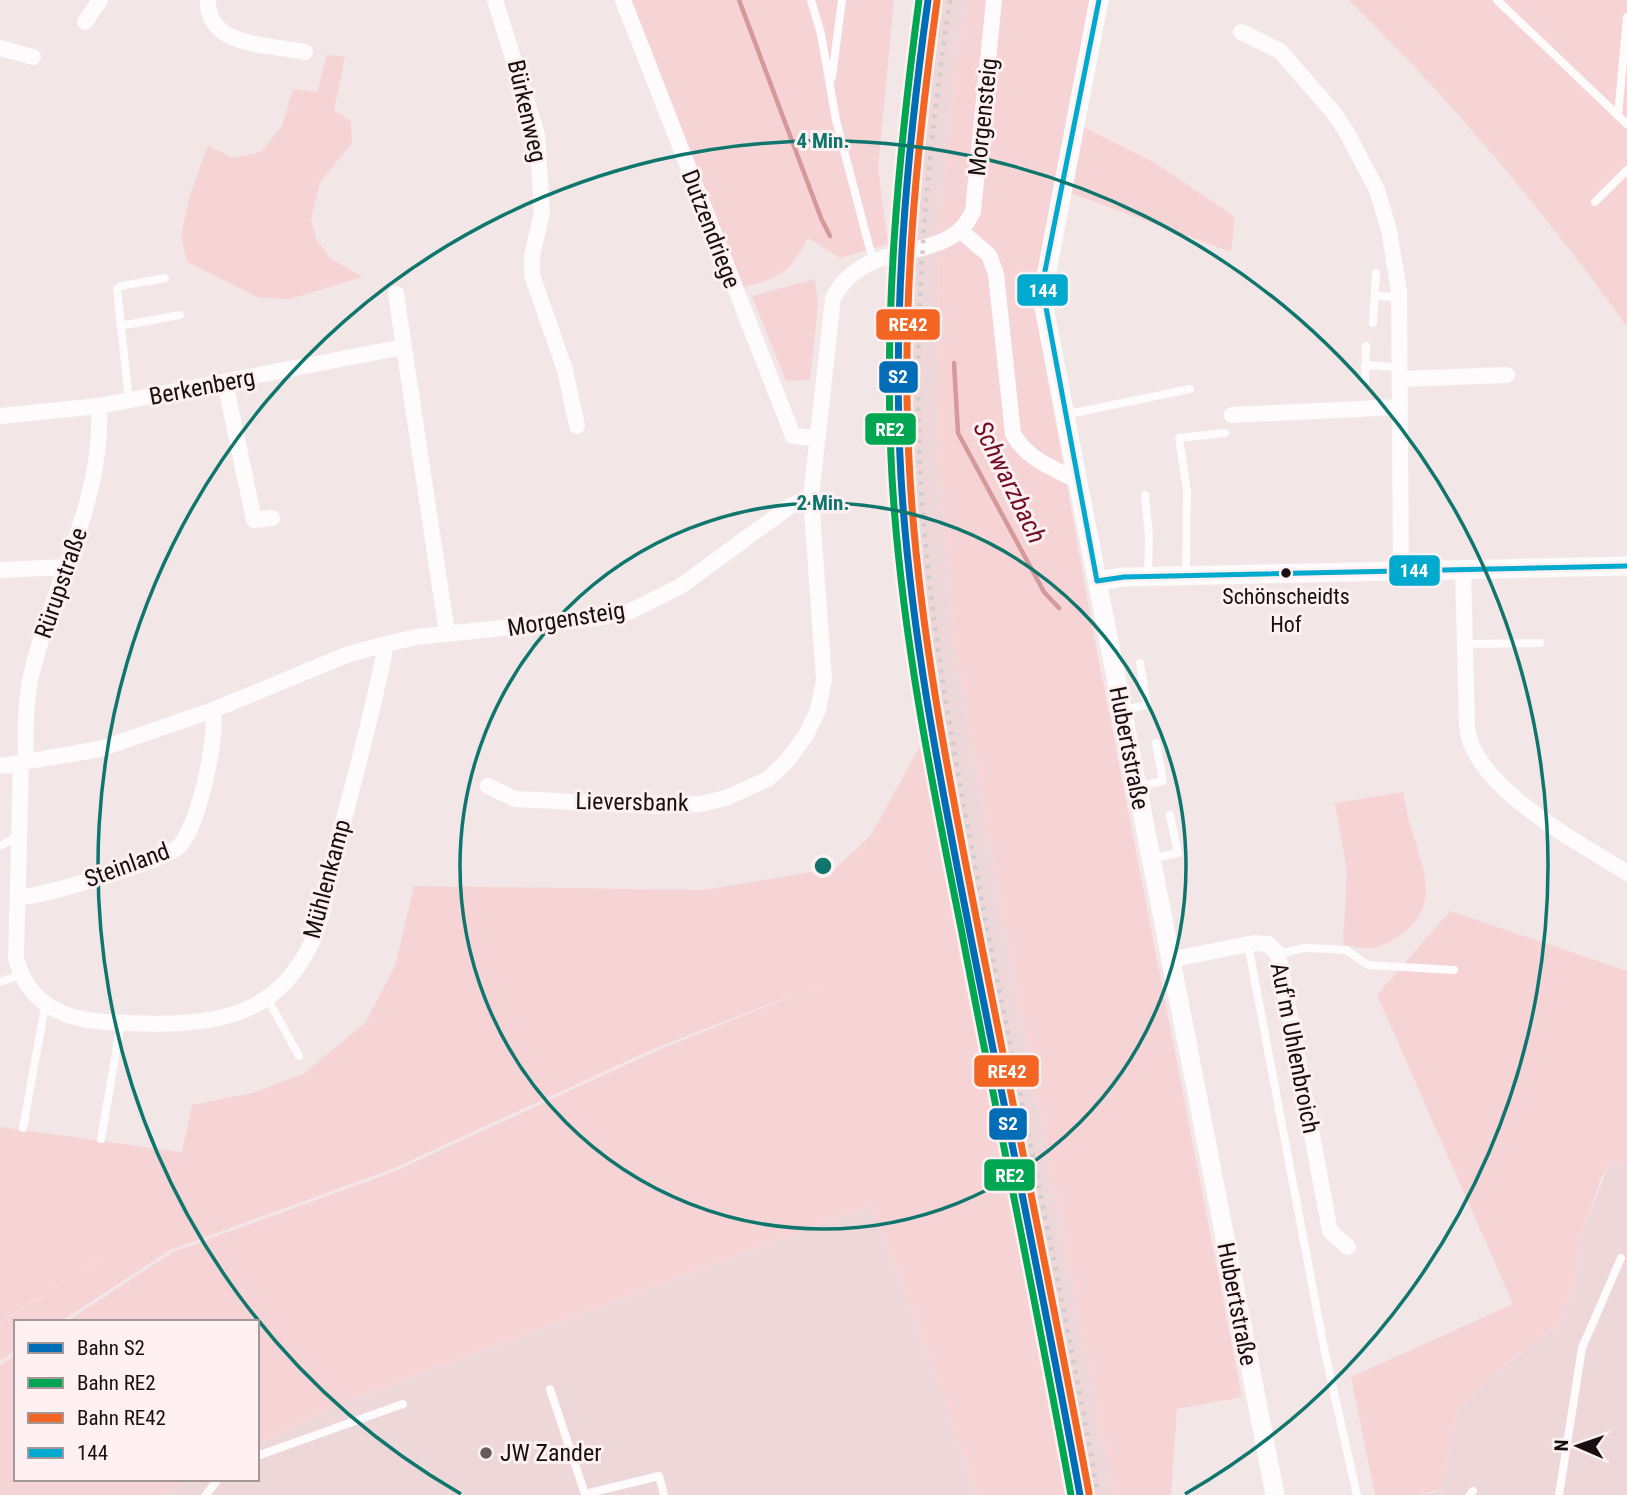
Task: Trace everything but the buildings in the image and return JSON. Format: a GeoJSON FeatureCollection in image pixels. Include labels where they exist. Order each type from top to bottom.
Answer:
{"type":"FeatureCollection","features":[{"type":"Feature","properties":{"kind":"street"},"geometry":{"type":"LineString","coordinates":[[85,22],[100,0]]}},
{"type":"Feature","properties":{"kind":"street"},"geometry":{"type":"LineString","coordinates":[[208,0],[209,17],[219,31],[227,36],[305,52]]}},
{"type":"Feature","properties":{"kind":"street","name":"Bürkenweg"},"geometry":{"type":"LineString","coordinates":[[495,0],[537,135],[542,202],[532,275],[565,370],[577,426]]}},
{"type":"Feature","properties":{"kind":"street","name":"Dutzendriege"},"geometry":{"type":"LineString","coordinates":[[623,0],[793,436],[816,438]]}},
{"type":"Feature","properties":{"kind":"street","name":"Morgensteig"},"geometry":{"type":"LineString","coordinates":[[962,232],[973,211],[994,0]]}},
{"type":"Feature","properties":{"kind":"street","name":"Hubertstraße"},"geometry":{"type":"LineString","coordinates":[[1099,0],[1042,286],[1064,415],[1169,960],[1275,1495]]}},
{"type":"Feature","properties":{"kind":"street"},"geometry":{"type":"LineString","coordinates":[[1241,32],[1280,51],[1346,131],[1377,190],[1397,266],[1399,297],[1401,571]]}},
{"type":"Feature","properties":{"kind":"street"},"geometry":{"type":"LineString","coordinates":[[0,48],[33,57]]}},
{"type":"Feature","properties":{"kind":"street"},"geometry":{"type":"LineString","coordinates":[[811,497],[833,298],[848,274],[876,260],[940,242],[962,232],[989,255],[996,274],[1013,434],[1021,448],[1036,460],[1077,480]]}},
{"type":"Feature","properties":{"kind":"street"},"geometry":{"type":"LineString","coordinates":[[396,293],[447,634]]}},
{"type":"Feature","properties":{"kind":"street","name":"Berkenberg"},"geometry":{"type":"LineString","coordinates":[[0,416],[129,401],[403,347]]}},
{"type":"Feature","properties":{"kind":"street"},"geometry":{"type":"LineString","coordinates":[[1400,373],[1507,375]]}},
{"type":"Feature","properties":{"kind":"street"},"geometry":{"type":"LineString","coordinates":[[225,382],[254,520],[272,518]]}},
{"type":"Feature","properties":{"kind":"street","name":"Rürupstraße"},"geometry":{"type":"LineString","coordinates":[[23,762],[31,678],[98,465],[99,406]]}},
{"type":"Feature","properties":{"kind":"street"},"geometry":{"type":"LineString","coordinates":[[1232,415],[1400,407]]}},
{"type":"Feature","properties":{"kind":"street","name":"Morgensteig"},"geometry":{"type":"LineString","coordinates":[[0,766],[100,750],[213,710],[349,654],[386,644],[447,634],[597,618],[631,611],[681,586],[790,506],[811,497]]}},
{"type":"Feature","properties":{"kind":"street","name":"Lieversbank"},"geometry":{"type":"LineString","coordinates":[[488,786],[515,799],[679,805],[726,798],[768,779],[787,761],[806,735],[823,690],[811,497]]}},
{"type":"Feature","properties":{"kind":"street"},"geometry":{"type":"LineString","coordinates":[[1097,581],[1149,576],[1627,566]]}},
{"type":"Feature","properties":{"kind":"street"},"geometry":{"type":"LineString","coordinates":[[0,570],[66,567]]}},
{"type":"Feature","properties":{"kind":"street"},"geometry":{"type":"LineString","coordinates":[[1463,569],[1467,730],[1481,764],[1545,820],[1627,873]]}},
{"type":"Feature","properties":{"kind":"street","name":"Mühlenkamp"},"geometry":{"type":"LineString","coordinates":[[44,1006],[78,1018],[121,1023],[167,1023],[212,1018],[267,998],[285,984],[313,941],[386,644]]}},
{"type":"Feature","properties":{"kind":"street","name":"Steinland"},"geometry":{"type":"LineString","coordinates":[[18,897],[78,883],[178,848],[189,832],[214,740],[213,710]]}},
{"type":"Feature","properties":{"kind":"street"},"geometry":{"type":"LineString","coordinates":[[23,762],[16,958],[20,975],[30,992],[44,1006]]}},
{"type":"Feature","properties":{"kind":"street","name":"Auf'm Uhlenbroich"},"geometry":{"type":"LineString","coordinates":[[1169,960],[1248,944],[1268,944],[1278,954],[1330,1231],[1348,1247]]}},
{"type":"Feature","properties":{"kind":"lane"},"geometry":{"type":"LineString","coordinates":[[811,0],[821,34],[836,120],[876,260]]}},
{"type":"Feature","properties":{"kind":"lane"},"geometry":{"type":"LineString","coordinates":[[831,87],[842,0]]}},
{"type":"Feature","properties":{"kind":"lane"},"geometry":{"type":"LineString","coordinates":[[1497,0],[1627,124]]}},
{"type":"Feature","properties":{"kind":"lane"},"geometry":{"type":"LineString","coordinates":[[1618,116],[1627,17]]}},
{"type":"Feature","properties":{"kind":"lane"},"geometry":{"type":"LineString","coordinates":[[1595,202],[1627,170]]}},
{"type":"Feature","properties":{"kind":"lane"},"geometry":{"type":"LineString","coordinates":[[1373,323],[1376,272]]}},
{"type":"Feature","properties":{"kind":"lane"},"geometry":{"type":"LineString","coordinates":[[129,401],[117,289],[165,278]]}},
{"type":"Feature","properties":{"kind":"lane"},"geometry":{"type":"LineString","coordinates":[[1374,296],[1399,297]]}},
{"type":"Feature","properties":{"kind":"lane"},"geometry":{"type":"LineString","coordinates":[[120,326],[180,315]]}},
{"type":"Feature","properties":{"kind":"lane"},"geometry":{"type":"LineString","coordinates":[[1365,383],[1366,346]]}},
{"type":"Feature","properties":{"kind":"lane"},"geometry":{"type":"LineString","coordinates":[[1365,365],[1400,373]]}},
{"type":"Feature","properties":{"kind":"lane"},"geometry":{"type":"LineString","coordinates":[[1064,415],[1190,389]]}},
{"type":"Feature","properties":{"kind":"lane"},"geometry":{"type":"LineString","coordinates":[[1186,576],[1186,491],[1179,438],[1225,433]]}},
{"type":"Feature","properties":{"kind":"lane"},"geometry":{"type":"LineString","coordinates":[[1145,495],[1149,576]]}},
{"type":"Feature","properties":{"kind":"lane"},"geometry":{"type":"LineString","coordinates":[[1465,644],[1539,643]]}},
{"type":"Feature","properties":{"kind":"lane"},"geometry":{"type":"LineString","coordinates":[[1122,710],[1147,705],[1140,663]]}},
{"type":"Feature","properties":{"kind":"lane"},"geometry":{"type":"LineString","coordinates":[[1136,786],[1163,781],[1156,743]]}},
{"type":"Feature","properties":{"kind":"lane"},"geometry":{"type":"LineString","coordinates":[[1150,859],[1178,853],[1170,815]]}},
{"type":"Feature","properties":{"kind":"lane"},"geometry":{"type":"LineString","coordinates":[[0,846],[20,835]]}},
{"type":"Feature","properties":{"kind":"lane"},"geometry":{"type":"LineString","coordinates":[[1248,944],[1322,1336],[1357,1495]]}},
{"type":"Feature","properties":{"kind":"lane"},"geometry":{"type":"LineString","coordinates":[[1278,954],[1304,948],[1346,950],[1368,965],[1454,970]]}},
{"type":"Feature","properties":{"kind":"lane"},"geometry":{"type":"LineString","coordinates":[[0,982],[20,975]]}},
{"type":"Feature","properties":{"kind":"lane"},"geometry":{"type":"LineString","coordinates":[[267,998],[299,1056]]}},
{"type":"Feature","properties":{"kind":"lane"},"geometry":{"type":"LineString","coordinates":[[23,1128],[44,1006]]}},
{"type":"Feature","properties":{"kind":"lane"},"geometry":{"type":"LineString","coordinates":[[101,1139],[121,1023]]}},
{"type":"Feature","properties":{"kind":"lane"},"geometry":{"type":"LineString","coordinates":[[1559,1495],[1582,1348],[1621,1258]]}},
{"type":"Feature","properties":{"kind":"lane"},"geometry":{"type":"LineString","coordinates":[[550,1389],[585,1494],[659,1476],[664,1495]]}},
{"type":"Feature","properties":{"kind":"lane"},"geometry":{"type":"LineString","coordinates":[[259,1456],[403,1404]]}},
{"type":"Feature","properties":{"kind":"shaded area"},"geometry":{"type":"Polygon","coordinates":[[[626,0],[894,0],[878,168],[888,244],[840,258],[808,238],[787,269],[771,279],[735,290],[626,0]]]}},
{"type":"Feature","properties":{"kind":"shaded area"},"geometry":{"type":"Polygon","coordinates":[[[922,0],[968,0],[958,47],[939,225],[937,437],[955,647],[1016,989],[1114,1495],[1066,1495],[941,839],[904,598],[889,415],[893,238],[905,93],[922,0]]]}},
{"type":"Feature","properties":{"kind":"shaded area"},"geometry":{"type":"Polygon","coordinates":[[[968,0],[1097,0],[1033,296],[1091,620],[1242,1397],[1177,1409],[1171,1495],[1114,1495],[1016,989],[955,647],[937,437],[939,225],[958,47],[968,0]]]}},
{"type":"Feature","properties":{"kind":"shaded area"},"geometry":{"type":"Polygon","coordinates":[[[1349,0],[1627,0],[1627,327],[1563,241],[1495,158],[1424,77],[1349,0]]]}},
{"type":"Feature","properties":{"kind":"shaded area"},"geometry":{"type":"Polygon","coordinates":[[[327,55],[345,57],[334,110],[351,121],[352,143],[320,182],[311,220],[316,239],[330,258],[362,277],[290,299],[259,298],[187,262],[181,235],[190,195],[208,145],[232,158],[261,152],[282,126],[293,89],[317,92],[327,55]]]}},
{"type":"Feature","properties":{"kind":"shaded area"},"geometry":{"type":"Polygon","coordinates":[[[1078,124],[1152,161],[1235,217],[1231,252],[1065,191],[1078,124]]]}},
{"type":"Feature","properties":{"kind":"shaded area"},"geometry":{"type":"Polygon","coordinates":[[[815,279],[818,305],[810,380],[786,381],[752,296],[815,279]]]}},
{"type":"Feature","properties":{"kind":"shaded area"},"geometry":{"type":"Polygon","coordinates":[[[924,739],[1066,1495],[977,1495],[913,1311],[871,1205],[331,1407],[259,1443],[259,1320],[69,1320],[173,1252],[391,1173],[656,1051],[821,984],[653,1049],[392,1169],[170,1250],[63,1320],[14,1320],[14,1351],[0,1361],[0,1323],[109,1254],[0,1322],[0,1127],[182,1152],[192,1105],[252,1093],[303,1074],[365,1023],[395,966],[414,886],[703,890],[836,868],[871,835],[924,739]]]}},
{"type":"Feature","properties":{"kind":"shaded area"},"geometry":{"type":"Polygon","coordinates":[[[1403,792],[1425,876],[1425,902],[1412,925],[1384,944],[1366,948],[1343,945],[1347,871],[1335,803],[1403,792]]]}},
{"type":"Feature","properties":{"kind":"shaded area"},"geometry":{"type":"Polygon","coordinates":[[[1450,911],[1627,971],[1627,1164],[1611,1161],[1601,1178],[1581,1236],[1573,1285],[1559,1324],[1506,1363],[1457,1411],[1441,1489],[1419,1495],[1375,1495],[1351,1377],[1513,1304],[1377,995],[1450,911]]]}},
{"type":"Feature","properties":{"kind":"shaded area"},"geometry":{"type":"Polygon","coordinates":[[[1610,1161],[1627,1164],[1627,1495],[1423,1495],[1441,1490],[1457,1412],[1506,1364],[1559,1324],[1573,1285],[1581,1236],[1610,1161]]]}},
{"type":"Feature","properties":{"kind":"shaded area"},"geometry":{"type":"Polygon","coordinates":[[[871,1205],[913,1311],[977,1495],[162,1495],[187,1481],[259,1481],[259,1443],[331,1407],[871,1205]]]}},
{"type":"Feature","properties":{"kind":"shaded area"},"geometry":{"type":"Polygon","coordinates":[[[14,1356],[14,1481],[187,1481],[162,1495],[0,1495],[0,1365],[14,1356]]]}},
{"type":"Feature","properties":{"kind":"waterway","name":"Schwarzbach"},"geometry":{"type":"LineString","coordinates":[[739,0],[830,236]]}},
{"type":"Feature","properties":{"kind":"waterway","name":"Schwarzbach"},"geometry":{"type":"LineString","coordinates":[[954,363],[958,433],[1044,592],[1059,608]]}},
{"type":"Feature","properties":{"kind":"railway"},"geometry":{"type":"LineString","coordinates":[[950,0],[934,120],[920,303],[919,424],[925,541],[938,652],[966,818],[1098,1495]]}},
{"type":"Feature","properties":{"kind":"rail line","name":"RE2"},"geometry":{"type":"LineString","coordinates":[[919,0],[899,178],[891,298],[890,417],[896,534],[928,760],[1071,1495]]}},
{"type":"Feature","properties":{"kind":"rail line","name":"S2"},"geometry":{"type":"LineString","coordinates":[[928,0],[907,178],[900,298],[899,417],[905,534],[937,760],[1080,1495]]}},
{"type":"Feature","properties":{"kind":"rail line","name":"RE42"},"geometry":{"type":"LineString","coordinates":[[937,1],[916,179],[908,298],[907,418],[914,535],[946,760],[1089,1493]]}},
{"type":"Feature","properties":{"kind":"transit line","name":"144"},"geometry":{"type":"LineString","coordinates":[[1097,581],[1042,286],[1099,0]]}},
{"type":"Feature","properties":{"kind":"transit line","name":"144"},"geometry":{"type":"LineString","coordinates":[[1097,581],[1124,577],[1627,566]]}},
{"type":"Feature","properties":{"kind":"place","name":"Schönscheidts Hof"},"geometry":{"type":"Point","coordinates":[1286,573]}},
{"type":"Feature","properties":{"kind":"place","name":"JW Zander"},"geometry":{"type":"Point","coordinates":[486,1453]}}]}
